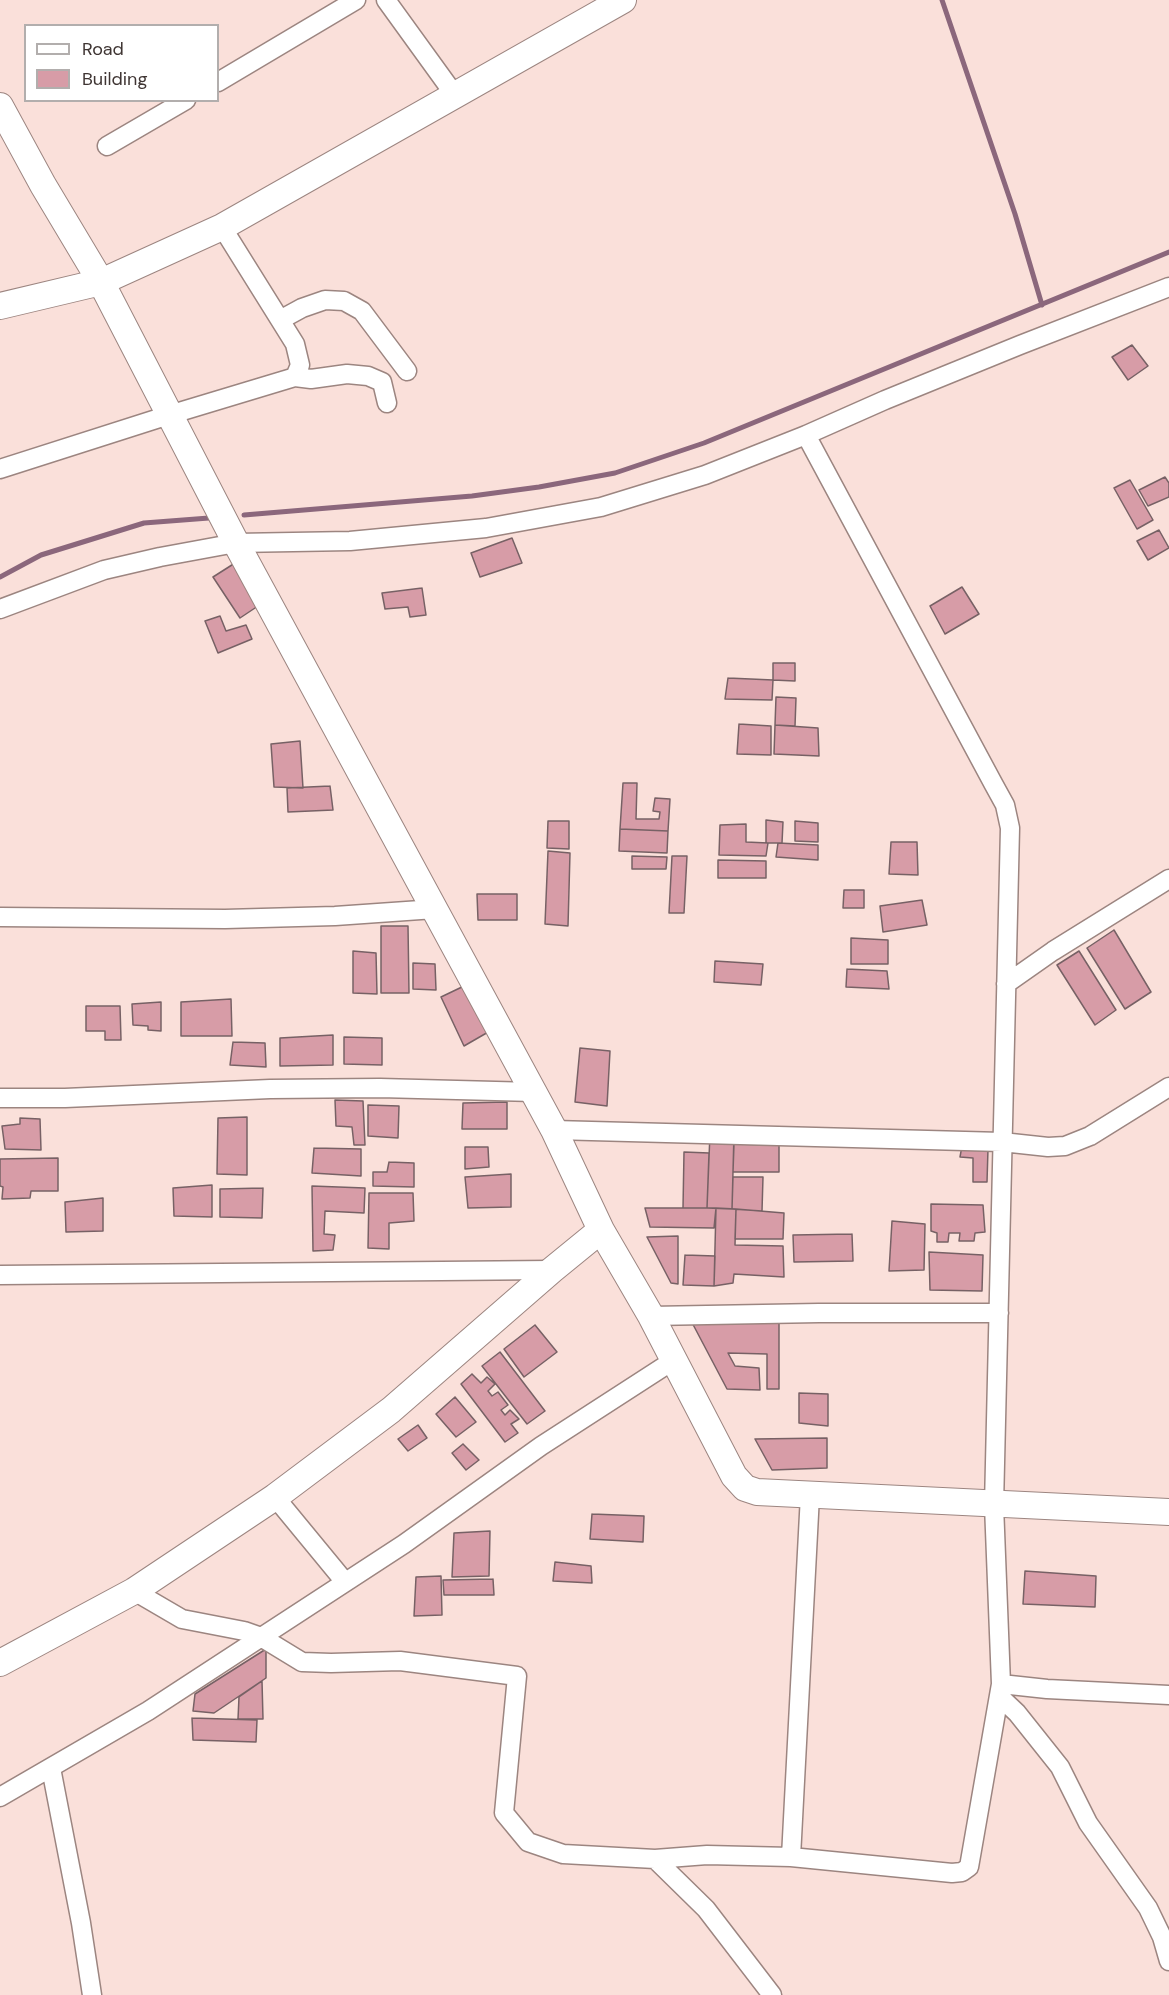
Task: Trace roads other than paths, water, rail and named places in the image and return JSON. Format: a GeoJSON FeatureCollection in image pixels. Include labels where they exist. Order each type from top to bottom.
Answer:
{"type":"FeatureCollection","features":[{"type":"Feature","properties":{"kind":"street"},"geometry":{"type":"LineString","coordinates":[[219,81],[356,0]]}},
{"type":"Feature","properties":{"kind":"street"},"geometry":{"type":"LineString","coordinates":[[386,0],[454,94]]}},
{"type":"Feature","properties":{"kind":"street"},"geometry":{"type":"LineString","coordinates":[[0,306],[101,282],[222,227],[622,0]]}},
{"type":"Feature","properties":{"kind":"street"},"geometry":{"type":"LineString","coordinates":[[107,146],[183,102]]}},
{"type":"Feature","properties":{"kind":"street"},"geometry":{"type":"LineString","coordinates":[[0,106],[101,282],[236,543],[534,1092],[601,1230],[651,1316],[734,1476],[745,1488],[757,1492],[1169,1512]]}},
{"type":"Feature","properties":{"kind":"street"},"geometry":{"type":"LineString","coordinates":[[222,227],[295,344],[300,365],[295,377]]}},
{"type":"Feature","properties":{"kind":"street"},"geometry":{"type":"LineString","coordinates":[[0,609],[104,570],[236,543],[350,540],[486,528],[601,507],[705,475],[806,435],[885,400],[1169,287]]}},
{"type":"Feature","properties":{"kind":"street"},"geometry":{"type":"LineString","coordinates":[[280,320],[302,308],[325,300],[344,302],[362,311],[406,371]]}},
{"type":"Feature","properties":{"kind":"street"},"geometry":{"type":"LineString","coordinates":[[0,469],[295,377],[311,379],[347,374],[368,376],[382,382],[387,403]]}},
{"type":"Feature","properties":{"kind":"street"},"geometry":{"type":"LineString","coordinates":[[134,1590],[182,1619],[244,1631],[261,1637],[302,1662],[332,1664],[400,1661],[517,1676],[504,1813],[528,1842],[563,1854],[656,1859],[707,1855],[791,1857],[952,1873],[962,1872],[969,1867],[1000,1690],[994,1505],[1010,828],[1005,805],[806,435]]}},
{"type":"Feature","properties":{"kind":"street"},"geometry":{"type":"LineString","coordinates":[[1006,984],[1053,951],[1169,879]]}},
{"type":"Feature","properties":{"kind":"street"},"geometry":{"type":"LineString","coordinates":[[0,917],[225,919],[335,916],[435,909]]}},
{"type":"Feature","properties":{"kind":"street"},"geometry":{"type":"LineString","coordinates":[[0,1098],[65,1098],[281,1089],[380,1088],[534,1092]]}},
{"type":"Feature","properties":{"kind":"street"},"geometry":{"type":"LineString","coordinates":[[554,1130],[1002,1142],[1065,1146],[1090,1136],[1169,1088]]}},
{"type":"Feature","properties":{"kind":"street"},"geometry":{"type":"LineString","coordinates":[[0,1663],[134,1590],[275,1497],[391,1410],[601,1230]]}},
{"type":"Feature","properties":{"kind":"street"},"geometry":{"type":"LineString","coordinates":[[0,1275],[552,1270]]}},
{"type":"Feature","properties":{"kind":"street"},"geometry":{"type":"LineString","coordinates":[[651,1316],[999,1313]]}},
{"type":"Feature","properties":{"kind":"street"},"geometry":{"type":"LineString","coordinates":[[0,1797],[148,1711],[404,1544],[541,1446],[674,1360]]}},
{"type":"Feature","properties":{"kind":"street"},"geometry":{"type":"LineString","coordinates":[[791,1857],[810,1495]]}},
{"type":"Feature","properties":{"kind":"street"},"geometry":{"type":"LineString","coordinates":[[275,1497],[345,1582]]}},
{"type":"Feature","properties":{"kind":"street"},"geometry":{"type":"LineString","coordinates":[[1000,1690],[1169,1695]]}},
{"type":"Feature","properties":{"kind":"street"},"geometry":{"type":"LineString","coordinates":[[1000,1690],[1060,1767],[1088,1823],[1148,1908],[1162,1937],[1169,1961]]}},
{"type":"Feature","properties":{"kind":"street"},"geometry":{"type":"LineString","coordinates":[[51,1768],[81,1923],[92,1995]]}},
{"type":"Feature","properties":{"kind":"street"},"geometry":{"type":"LineString","coordinates":[[656,1859],[706,1909],[772,1995]]}},
{"type":"Feature","properties":{"kind":"waterway"},"geometry":{"type":"LineString","coordinates":[[942,0],[1015,214],[1042,305]]}},
{"type":"Feature","properties":{"kind":"waterway"},"geometry":{"type":"LineString","coordinates":[[244,515],[472,496],[615,473],[704,443],[1169,252]]}},
{"type":"Feature","properties":{"kind":"waterway"},"geometry":{"type":"LineString","coordinates":[[0,577],[41,555],[144,523],[209,518]]}}]}
